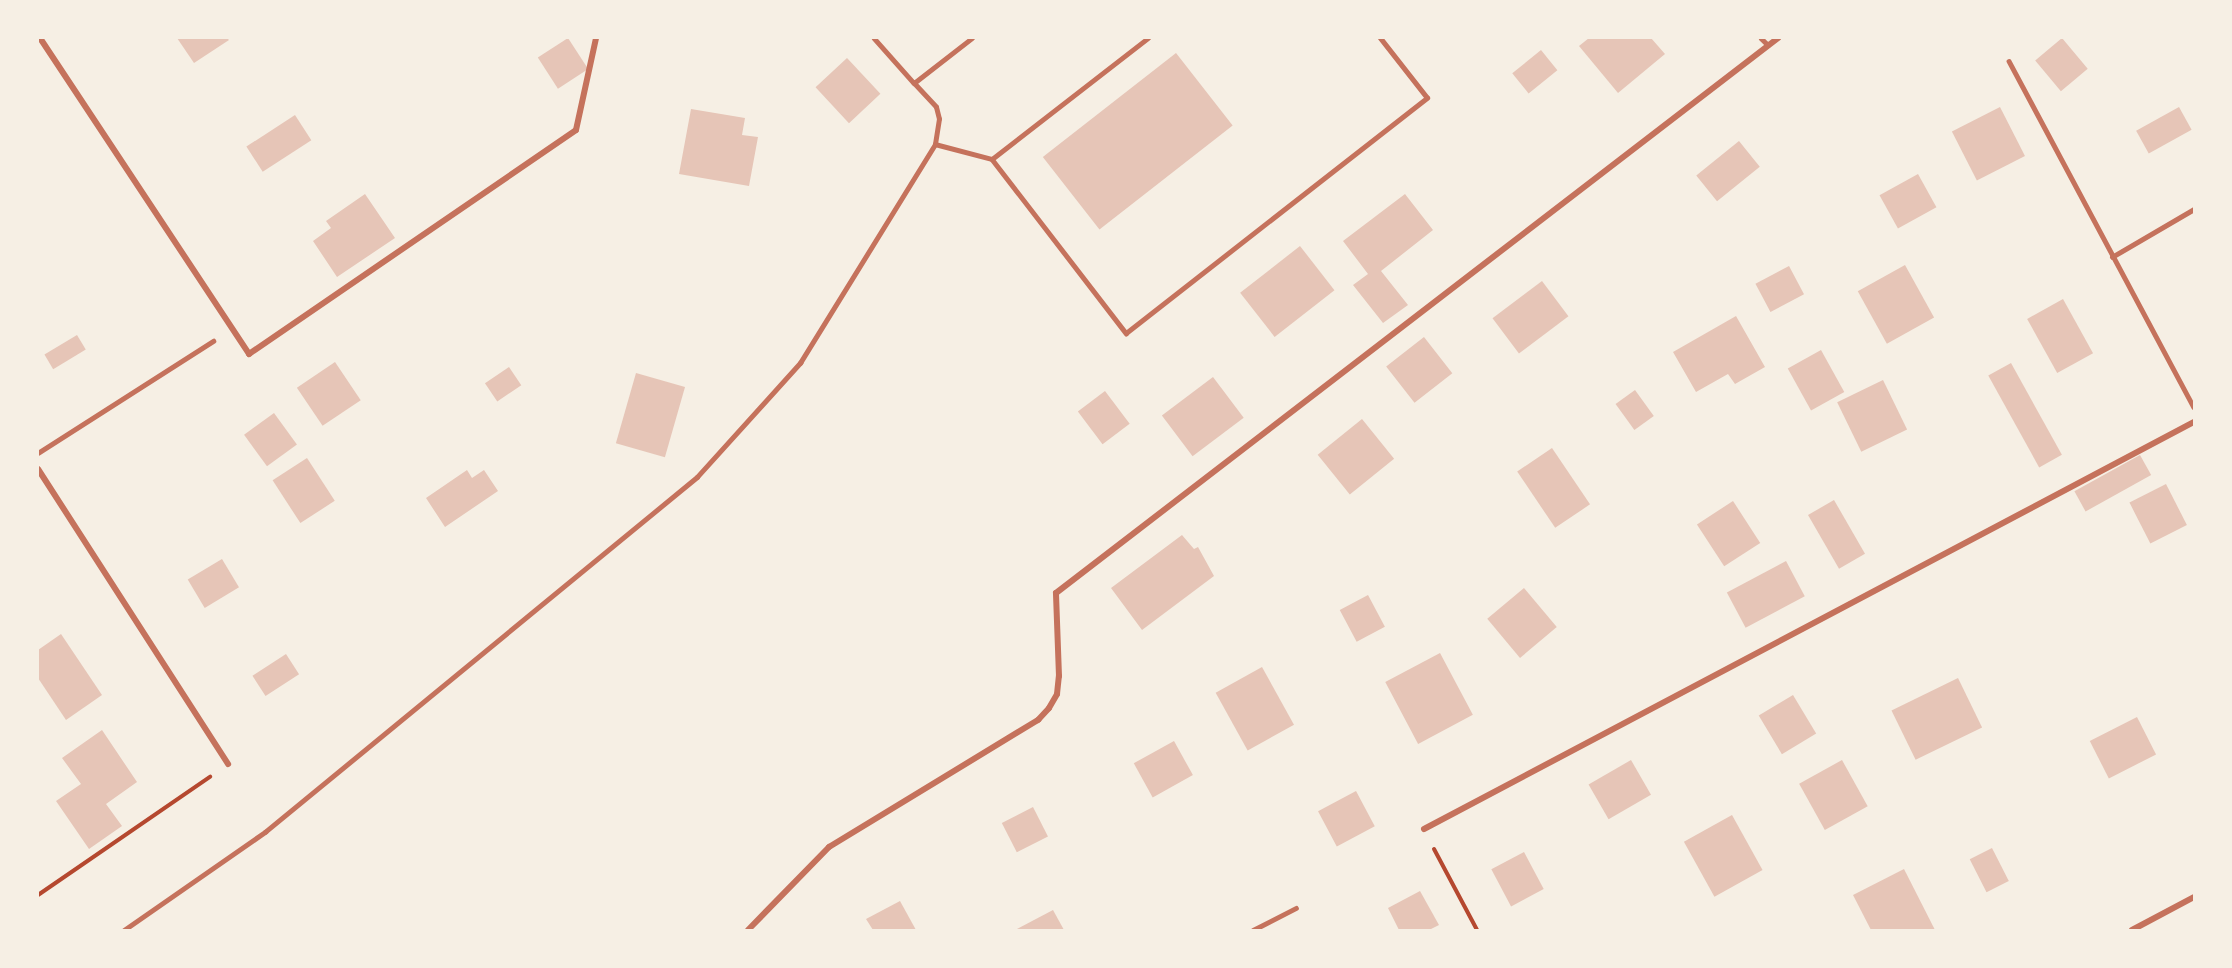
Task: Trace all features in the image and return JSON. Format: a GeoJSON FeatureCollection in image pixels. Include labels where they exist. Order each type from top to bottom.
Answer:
{"type":"FeatureCollection","features":[{"type":"Feature","properties":{"kind":"street"},"geometry":{"type":"LineString","coordinates":[[40,38],[249,354],[576,130],[596,38]]}},
{"type":"Feature","properties":{"kind":"street"},"geometry":{"type":"LineString","coordinates":[[748,930],[829,847],[1038,720],[1049,708],[1057,694],[1059,676],[1056,593],[1778,38]]}},
{"type":"Feature","properties":{"kind":"street"},"geometry":{"type":"LineString","coordinates":[[1424,829],[2194,422]]}},
{"type":"Feature","properties":{"kind":"street"},"geometry":{"type":"LineString","coordinates":[[38,469],[228,764]]}},
{"type":"Feature","properties":{"kind":"street"},"geometry":{"type":"LineString","coordinates":[[2132,930],[2194,897]]}},
{"type":"Feature","properties":{"kind":"lane"},"geometry":{"type":"LineString","coordinates":[[124,930],[265,832],[698,477],[800,363],[935,144],[939,119],[936,107],[874,38]]}},
{"type":"Feature","properties":{"kind":"lane"},"geometry":{"type":"LineString","coordinates":[[914,83],[972,38]]}},
{"type":"Feature","properties":{"kind":"lane"},"geometry":{"type":"LineString","coordinates":[[992,159],[1148,38]]}},
{"type":"Feature","properties":{"kind":"lane"},"geometry":{"type":"LineString","coordinates":[[935,144],[992,159],[1126,333],[1427,98],[1380,38]]}},
{"type":"Feature","properties":{"kind":"lane"},"geometry":{"type":"LineString","coordinates":[[1761,38],[1768,45]]}},
{"type":"Feature","properties":{"kind":"lane"},"geometry":{"type":"LineString","coordinates":[[2009,61],[2194,407]]}},
{"type":"Feature","properties":{"kind":"lane"},"geometry":{"type":"LineString","coordinates":[[2112,257],[2194,209]]}},
{"type":"Feature","properties":{"kind":"lane"},"geometry":{"type":"LineString","coordinates":[[38,453],[213,341]]}},
{"type":"Feature","properties":{"kind":"lane"},"geometry":{"type":"LineString","coordinates":[[1253,930],[1296,908]]}},
{"type":"Feature","properties":{"kind":"path"},"geometry":{"type":"LineString","coordinates":[[38,895],[228,764]]}},
{"type":"Feature","properties":{"kind":"path"},"geometry":{"type":"LineString","coordinates":[[1424,829],[1477,930]]}},
{"type":"Feature","properties":{"kind":"building"},"geometry":{"type":"Polygon","coordinates":[[[177,38],[227,38],[229,40],[194,63],[177,38]]]}},
{"type":"Feature","properties":{"kind":"building"},"geometry":{"type":"Polygon","coordinates":[[[568,38],[588,69],[558,89],[538,58],[568,38]]]}},
{"type":"Feature","properties":{"kind":"building"},"geometry":{"type":"Polygon","coordinates":[[[1589,38],[1651,38],[1665,54],[1618,93],[1579,46],[1589,38]]]}},
{"type":"Feature","properties":{"kind":"building"},"geometry":{"type":"Polygon","coordinates":[[[2062,38],[2088,69],[2061,91],[2035,60],[2062,38]]]}},
{"type":"Feature","properties":{"kind":"building"},"geometry":{"type":"Polygon","coordinates":[[[1541,50],[1557,70],[1529,93],[1512,73],[1541,50]]]}},
{"type":"Feature","properties":{"kind":"building"},"geometry":{"type":"Polygon","coordinates":[[[1176,53],[1233,125],[1099,230],[1043,157],[1176,53]]]}},
{"type":"Feature","properties":{"kind":"building"},"geometry":{"type":"Polygon","coordinates":[[[847,58],[880,94],[849,123],[816,87],[847,58]]]}},
{"type":"Feature","properties":{"kind":"building"},"geometry":{"type":"Polygon","coordinates":[[[2000,107],[2025,156],[1977,181],[1952,132],[2000,107]]]}},
{"type":"Feature","properties":{"kind":"building"},"geometry":{"type":"Polygon","coordinates":[[[2179,107],[2192,130],[2149,153],[2136,131],[2179,107]]]}},
{"type":"Feature","properties":{"kind":"building"},"geometry":{"type":"Polygon","coordinates":[[[691,109],[745,118],[742,135],[758,137],[749,186],[679,174],[691,109]]]}},
{"type":"Feature","properties":{"kind":"building"},"geometry":{"type":"Polygon","coordinates":[[[295,115],[311,140],[263,172],[246,147],[295,115]]]}},
{"type":"Feature","properties":{"kind":"building"},"geometry":{"type":"Polygon","coordinates":[[[1739,141],[1760,167],[1717,201],[1696,176],[1739,141]]]}},
{"type":"Feature","properties":{"kind":"building"},"geometry":{"type":"Polygon","coordinates":[[[1918,174],[1936,207],[1898,229],[1880,195],[1918,174]]]}},
{"type":"Feature","properties":{"kind":"building"},"geometry":{"type":"Polygon","coordinates":[[[365,194],[395,238],[337,277],[313,241],[331,228],[326,221],[365,194]]]}},
{"type":"Feature","properties":{"kind":"building"},"geometry":{"type":"Polygon","coordinates":[[[1405,194],[1433,230],[1381,271],[1408,305],[1383,323],[1353,285],[1368,274],[1343,241],[1405,194]]]}},
{"type":"Feature","properties":{"kind":"building"},"geometry":{"type":"Polygon","coordinates":[[[1300,246],[1334,290],[1275,337],[1240,293],[1300,246]]]}},
{"type":"Feature","properties":{"kind":"building"},"geometry":{"type":"Polygon","coordinates":[[[1905,265],[1934,317],[1887,344],[1858,291],[1905,265]]]}},
{"type":"Feature","properties":{"kind":"building"},"geometry":{"type":"Polygon","coordinates":[[[1789,266],[1804,294],[1770,312],[1755,284],[1789,266]]]}},
{"type":"Feature","properties":{"kind":"building"},"geometry":{"type":"Polygon","coordinates":[[[1542,281],[1568,316],[1519,353],[1492,318],[1542,281]]]}},
{"type":"Feature","properties":{"kind":"building"},"geometry":{"type":"Polygon","coordinates":[[[2063,299],[2093,353],[2057,373],[2027,319],[2063,299]]]}},
{"type":"Feature","properties":{"kind":"building"},"geometry":{"type":"Polygon","coordinates":[[[1736,316],[1765,367],[1735,384],[1728,374],[1696,392],[1673,352],[1736,316]]]}},
{"type":"Feature","properties":{"kind":"building"},"geometry":{"type":"Polygon","coordinates":[[[77,335],[86,350],[53,369],[44,355],[77,335]]]}},
{"type":"Feature","properties":{"kind":"building"},"geometry":{"type":"Polygon","coordinates":[[[1424,337],[1452,373],[1414,403],[1386,367],[1424,337]]]}},
{"type":"Feature","properties":{"kind":"building"},"geometry":{"type":"Polygon","coordinates":[[[1821,350],[1844,392],[1811,410],[1788,368],[1821,350]]]}},
{"type":"Feature","properties":{"kind":"building"},"geometry":{"type":"Polygon","coordinates":[[[335,362],[361,400],[323,426],[297,388],[335,362]]]}},
{"type":"Feature","properties":{"kind":"building"},"geometry":{"type":"Polygon","coordinates":[[[2011,363],[2062,455],[2039,467],[1988,376],[2011,363]]]}},
{"type":"Feature","properties":{"kind":"building"},"geometry":{"type":"Polygon","coordinates":[[[509,367],[521,385],[497,401],[485,383],[509,367]]]}},
{"type":"Feature","properties":{"kind":"building"},"geometry":{"type":"Polygon","coordinates":[[[636,373],[685,387],[665,457],[616,443],[636,373]]]}},
{"type":"Feature","properties":{"kind":"building"},"geometry":{"type":"Polygon","coordinates":[[[1213,377],[1244,418],[1193,456],[1162,416],[1213,377]]]}},
{"type":"Feature","properties":{"kind":"building"},"geometry":{"type":"Polygon","coordinates":[[[1883,380],[1907,429],[1861,452],[1837,402],[1883,380]]]}},
{"type":"Feature","properties":{"kind":"building"},"geometry":{"type":"Polygon","coordinates":[[[1635,390],[1654,416],[1634,430],[1616,404],[1635,390]]]}},
{"type":"Feature","properties":{"kind":"building"},"geometry":{"type":"Polygon","coordinates":[[[1105,391],[1130,424],[1103,444],[1078,411],[1105,391]]]}},
{"type":"Feature","properties":{"kind":"building"},"geometry":{"type":"Polygon","coordinates":[[[274,413],[297,445],[267,466],[244,435],[274,413]]]}},
{"type":"Feature","properties":{"kind":"building"},"geometry":{"type":"Polygon","coordinates":[[[1362,419],[1394,459],[1350,495],[1318,455],[1362,419]]]}},
{"type":"Feature","properties":{"kind":"building"},"geometry":{"type":"Polygon","coordinates":[[[1552,448],[1590,504],[1555,528],[1517,471],[1552,448]]]}},
{"type":"Feature","properties":{"kind":"building"},"geometry":{"type":"Polygon","coordinates":[[[2140,455],[2151,475],[2086,511],[2074,491],[2140,455]]]}},
{"type":"Feature","properties":{"kind":"building"},"geometry":{"type":"Polygon","coordinates":[[[307,458],[335,501],[300,523],[273,480],[307,458]]]}},
{"type":"Feature","properties":{"kind":"building"},"geometry":{"type":"Polygon","coordinates":[[[467,470],[472,478],[484,470],[498,491],[445,527],[426,498],[467,470]]]}},
{"type":"Feature","properties":{"kind":"building"},"geometry":{"type":"Polygon","coordinates":[[[2166,484],[2187,525],[2150,544],[2129,503],[2166,484]]]}},
{"type":"Feature","properties":{"kind":"building"},"geometry":{"type":"Polygon","coordinates":[[[1834,500],[1865,554],[1839,569],[1808,515],[1834,500]]]}},
{"type":"Feature","properties":{"kind":"building"},"geometry":{"type":"Polygon","coordinates":[[[1733,501],[1760,543],[1724,566],[1697,524],[1733,501]]]}},
{"type":"Feature","properties":{"kind":"building"},"geometry":{"type":"Polygon","coordinates":[[[1182,535],[1194,549],[1198,547],[1214,576],[1142,630],[1111,588],[1182,535]]]}},
{"type":"Feature","properties":{"kind":"building"},"geometry":{"type":"Polygon","coordinates":[[[222,559],[239,587],[205,608],[188,580],[222,559]]]}},
{"type":"Feature","properties":{"kind":"building"},"geometry":{"type":"Polygon","coordinates":[[[1786,561],[1805,596],[1746,628],[1727,592],[1786,561]]]}},
{"type":"Feature","properties":{"kind":"building"},"geometry":{"type":"Polygon","coordinates":[[[1524,588],[1557,627],[1520,658],[1487,619],[1524,588]]]}},
{"type":"Feature","properties":{"kind":"building"},"geometry":{"type":"Polygon","coordinates":[[[1368,595],[1385,627],[1357,642],[1340,610],[1368,595]]]}},
{"type":"Feature","properties":{"kind":"building"},"geometry":{"type":"Polygon","coordinates":[[[61,634],[102,695],[66,720],[38,678],[38,650],[61,634]]]}},
{"type":"Feature","properties":{"kind":"building"},"geometry":{"type":"Polygon","coordinates":[[[1440,653],[1473,715],[1418,744],[1385,682],[1440,653]]]}},
{"type":"Feature","properties":{"kind":"building"},"geometry":{"type":"Polygon","coordinates":[[[286,654],[299,674],[266,696],[252,676],[286,654]]]}},
{"type":"Feature","properties":{"kind":"building"},"geometry":{"type":"Polygon","coordinates":[[[1262,667],[1294,725],[1248,750],[1216,693],[1262,667]]]}},
{"type":"Feature","properties":{"kind":"building"},"geometry":{"type":"Polygon","coordinates":[[[1958,678],[1982,727],[1916,760],[1891,710],[1958,678]]]}},
{"type":"Feature","properties":{"kind":"building"},"geometry":{"type":"Polygon","coordinates":[[[1793,695],[1816,734],[1782,754],[1759,716],[1793,695]]]}},
{"type":"Feature","properties":{"kind":"building"},"geometry":{"type":"Polygon","coordinates":[[[2137,717],[2156,754],[2109,778],[2090,741],[2137,717]]]}},
{"type":"Feature","properties":{"kind":"building"},"geometry":{"type":"Polygon","coordinates":[[[102,730],[137,782],[106,804],[122,826],[89,849],[56,801],[81,784],[62,758],[102,730]]]}},
{"type":"Feature","properties":{"kind":"building"},"geometry":{"type":"Polygon","coordinates":[[[1174,741],[1193,775],[1153,797],[1134,763],[1174,741]]]}},
{"type":"Feature","properties":{"kind":"building"},"geometry":{"type":"Polygon","coordinates":[[[1631,760],[1651,795],[1609,819],[1589,784],[1631,760]]]}},
{"type":"Feature","properties":{"kind":"building"},"geometry":{"type":"Polygon","coordinates":[[[1842,760],[1868,806],[1825,830],[1799,784],[1842,760]]]}},
{"type":"Feature","properties":{"kind":"building"},"geometry":{"type":"Polygon","coordinates":[[[1356,791],[1375,826],[1337,847],[1318,811],[1356,791]]]}},
{"type":"Feature","properties":{"kind":"building"},"geometry":{"type":"Polygon","coordinates":[[[1033,807],[1048,836],[1017,852],[1002,823],[1033,807]]]}},
{"type":"Feature","properties":{"kind":"building"},"geometry":{"type":"Polygon","coordinates":[[[1732,815],[1763,870],[1714,897],[1684,842],[1732,815]]]}},
{"type":"Feature","properties":{"kind":"building"},"geometry":{"type":"Polygon","coordinates":[[[1992,848],[2009,881],[1987,892],[1970,859],[1992,848]]]}},
{"type":"Feature","properties":{"kind":"building"},"geometry":{"type":"Polygon","coordinates":[[[1524,852],[1544,889],[1511,906],[1491,869],[1524,852]]]}},
{"type":"Feature","properties":{"kind":"building"},"geometry":{"type":"Polygon","coordinates":[[[1904,869],[1935,930],[1871,930],[1853,895],[1904,869]]]}},
{"type":"Feature","properties":{"kind":"building"},"geometry":{"type":"Polygon","coordinates":[[[1420,891],[1439,925],[1429,930],[1399,930],[1388,908],[1420,891]]]}},
{"type":"Feature","properties":{"kind":"building"},"geometry":{"type":"Polygon","coordinates":[[[900,901],[916,930],[873,930],[866,919],[900,901]]]}},
{"type":"Feature","properties":{"kind":"building"},"geometry":{"type":"Polygon","coordinates":[[[1053,910],[1064,930],[1015,930],[1053,910]]]}}]}
